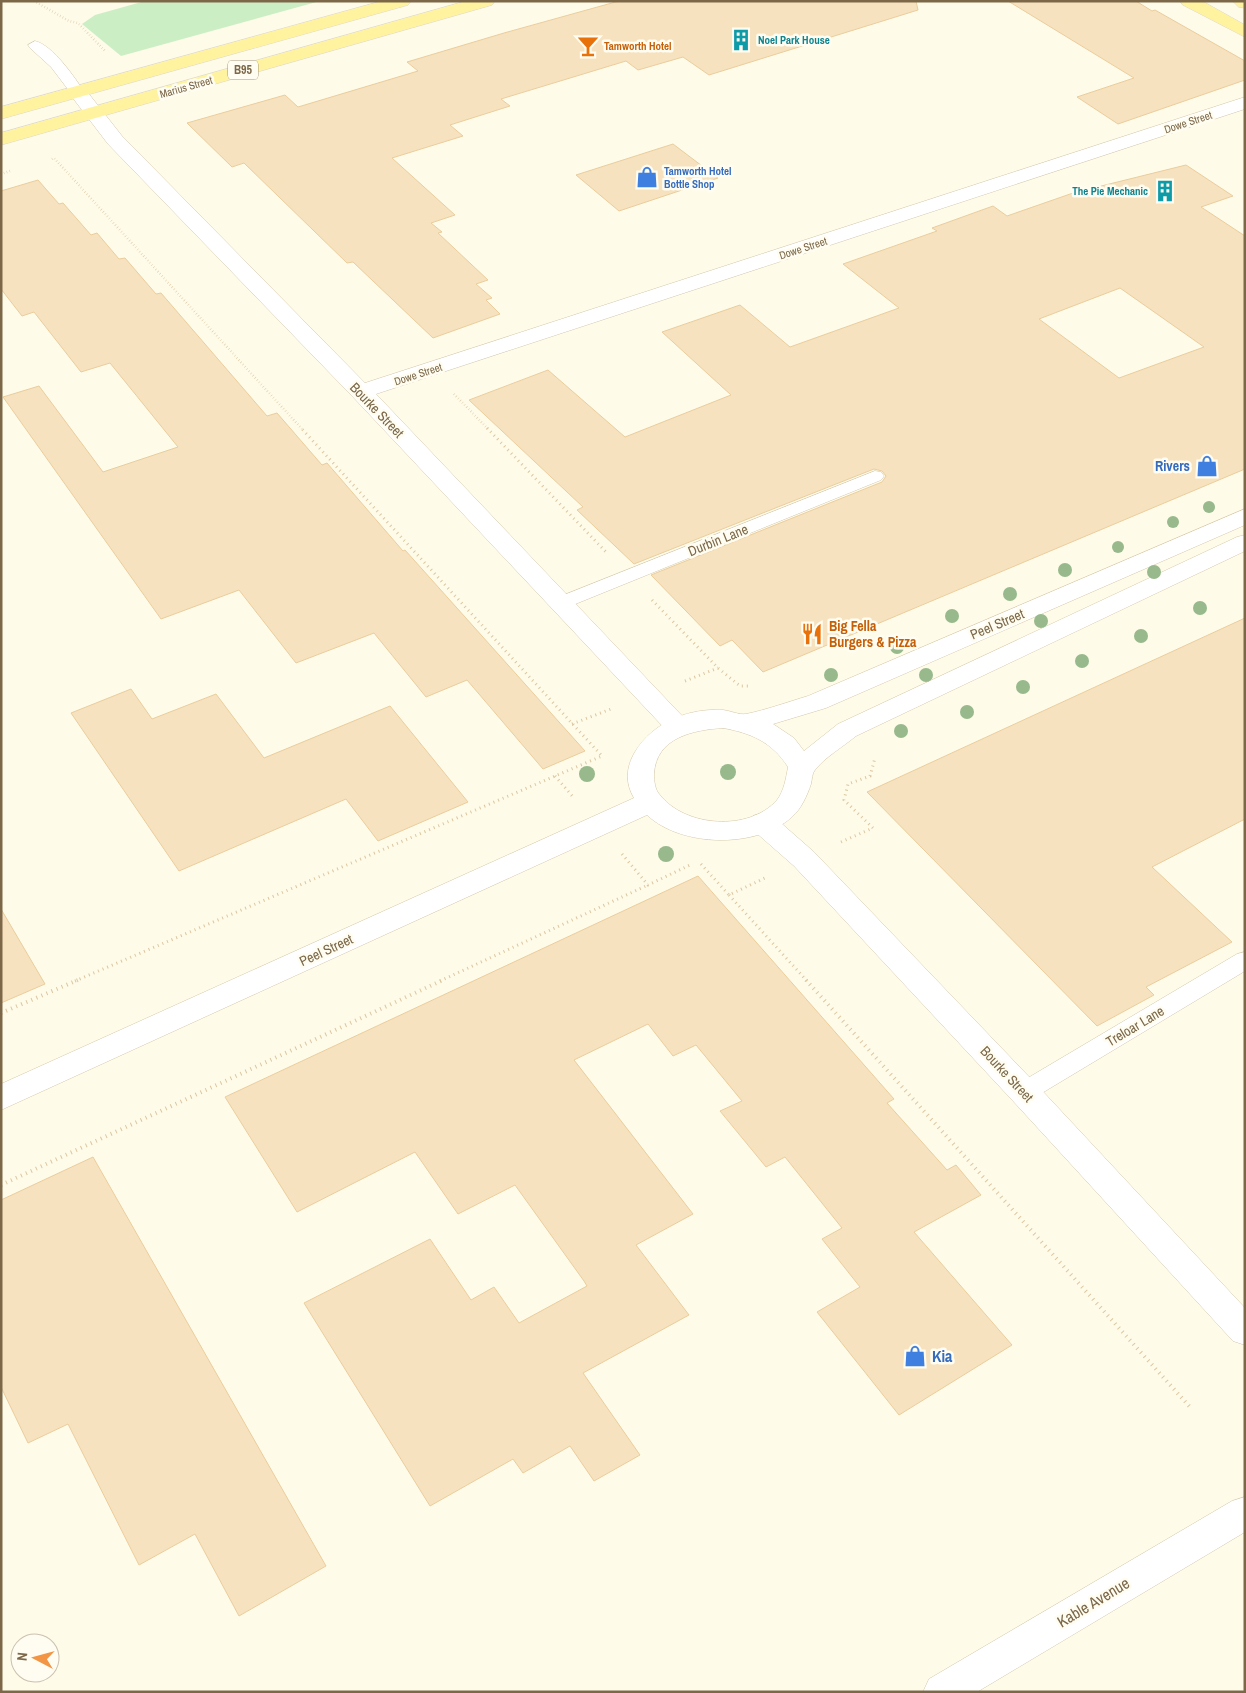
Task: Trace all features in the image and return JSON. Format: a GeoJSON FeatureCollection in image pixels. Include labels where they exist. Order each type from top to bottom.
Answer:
{"type":"FeatureCollection","features":[{"type":"Feature","properties":{"kind":"main road","name":"Marius Street"},"geometry":{"type":"LineString","coordinates":[[1,113],[402,1]]}},
{"type":"Feature","properties":{"kind":"main road","name":"Marius Street"},"geometry":{"type":"LineString","coordinates":[[1,139],[486,1]]}},
{"type":"Feature","properties":{"kind":"main road"},"geometry":{"type":"LineString","coordinates":[[1189,1],[1245,32]]}},
{"type":"Feature","properties":{"kind":"street","name":"Bourke Street"},"geometry":{"type":"LineString","coordinates":[[78,93],[115,140],[361,392],[678,726]]}},
{"type":"Feature","properties":{"kind":"street","name":"Dowe Street"},"geometry":{"type":"LineString","coordinates":[[361,392],[1245,103]]}},
{"type":"Feature","properties":{"kind":"street","name":"Peel Street"},"geometry":{"type":"LineString","coordinates":[[745,723],[817,702],[1245,516]]}},
{"type":"Feature","properties":{"kind":"street"},"geometry":{"type":"LineString","coordinates":[[801,767],[785,744],[766,731],[745,723],[724,719],[678,726],[660,736],[647,750],[640,767],[642,785],[650,802],[666,816],[688,826],[704,829],[739,830],[763,823],[782,811],[795,795],[801,767],[847,730],[1245,542]]}},
{"type":"Feature","properties":{"kind":"street","name":"Peel Street"},"geometry":{"type":"LineString","coordinates":[[1,1098],[650,802]]}},
{"type":"Feature","properties":{"kind":"street","name":"Bourke Street"},"geometry":{"type":"LineString","coordinates":[[763,823],[804,859],[1024,1092],[1245,1331]]}},
{"type":"Feature","properties":{"kind":"street","name":"Kable Avenue"},"geometry":{"type":"LineString","coordinates":[[942,1692],[1245,1513]]}},
{"type":"Feature","properties":{"kind":"lane"},"geometry":{"type":"LineString","coordinates":[[35,46],[56,64],[78,93]]}},
{"type":"Feature","properties":{"kind":"lane","name":"Durbin Lane"},"geometry":{"type":"LineString","coordinates":[[561,603],[875,476]]}},
{"type":"Feature","properties":{"kind":"lane","name":"Treloar Lane"},"geometry":{"type":"LineString","coordinates":[[1024,1092],[1245,960]]}},
{"type":"Feature","properties":{"kind":"path"},"geometry":{"type":"LineString","coordinates":[[34,1],[69,21],[78,23],[109,55]]}},
{"type":"Feature","properties":{"kind":"path"},"geometry":{"type":"LineString","coordinates":[[38,4],[41,1]]}},
{"type":"Feature","properties":{"kind":"path"},"geometry":{"type":"LineString","coordinates":[[1,1013],[602,756],[54,158],[45,161]]}},
{"type":"Feature","properties":{"kind":"path"},"geometry":{"type":"LineString","coordinates":[[1,174],[19,168]]}},
{"type":"Feature","properties":{"kind":"path"},"geometry":{"type":"LineString","coordinates":[[685,681],[718,668]]}},
{"type":"Feature","properties":{"kind":"path"},"geometry":{"type":"LineString","coordinates":[[572,724],[608,710]]}},
{"type":"Feature","properties":{"kind":"path"},"geometry":{"type":"LineString","coordinates":[[841,842],[873,828],[844,800],[848,784],[870,776],[875,758]]}},
{"type":"Feature","properties":{"kind":"path"},"geometry":{"type":"LineString","coordinates":[[555,776],[574,797]]}},
{"type":"Feature","properties":{"kind":"path"},"geometry":{"type":"LineString","coordinates":[[624,858],[648,884]]}},
{"type":"Feature","properties":{"kind":"path"},"geometry":{"type":"LineString","coordinates":[[1,1185],[698,861],[1190,1407]]}},
{"type":"Feature","properties":{"kind":"path"},"geometry":{"type":"LineString","coordinates":[[729,895],[770,876]]}},
{"type":"Feature","properties":{"kind":"green space"},"geometry":{"type":"Polygon","coordinates":[[[145,1],[320,1],[121,56],[82,24],[95,15],[145,1]]]}},
{"type":"Feature","properties":{"kind":"building"},"geometry":{"type":"Polygon","coordinates":[[[619,1],[916,1],[918,10],[709,75],[683,57],[638,70],[626,61],[501,99],[510,106],[450,125],[463,136],[392,158],[455,215],[431,223],[442,232],[438,233],[488,280],[476,284],[492,298],[486,300],[500,314],[433,338],[353,262],[347,263],[244,163],[232,167],[187,123],[285,95],[298,107],[418,71],[407,62],[619,1]]]}},
{"type":"Feature","properties":{"kind":"building"},"geometry":{"type":"Polygon","coordinates":[[[1008,1],[1136,1],[1245,61],[1245,80],[1118,124],[1077,97],[1134,78],[1008,1]]]}},
{"type":"Feature","properties":{"kind":"building","name":"Tamworth Hotel Bottle Shop"},"geometry":{"type":"Polygon","coordinates":[[[673,144],[718,178],[619,211],[576,175],[673,144]]]}},
{"type":"Feature","properties":{"kind":"building"},"geometry":{"type":"Polygon","coordinates":[[[1186,165],[1233,196],[1201,207],[1245,236],[1245,469],[763,672],[732,640],[720,646],[651,575],[882,482],[886,476],[882,471],[874,469],[634,564],[577,510],[583,507],[469,400],[548,370],[625,437],[731,395],[662,332],[740,305],[790,347],[899,308],[843,264],[937,231],[932,228],[993,206],[1007,216],[1073,193],[1186,165]],[[1120,288],[1039,319],[1119,378],[1204,347],[1120,288]]]}},
{"type":"Feature","properties":{"kind":"building"},"geometry":{"type":"Polygon","coordinates":[[[38,180],[59,204],[63,203],[91,235],[97,233],[119,259],[125,258],[156,294],[161,293],[267,416],[277,413],[322,465],[327,463],[403,551],[405,550],[585,751],[543,769],[467,680],[426,697],[374,633],[296,663],[239,590],[161,619],[3,397],[39,386],[103,472],[178,447],[110,363],[81,372],[34,312],[22,316],[1,289],[1,191],[38,180]]]}},
{"type":"Feature","properties":{"kind":"building"},"geometry":{"type":"Polygon","coordinates":[[[1245,618],[1245,819],[1152,867],[1232,942],[1146,987],[1154,995],[1097,1026],[867,792],[1245,618]]]}},
{"type":"Feature","properties":{"kind":"building"},"geometry":{"type":"Polygon","coordinates":[[[131,689],[152,719],[216,694],[264,758],[390,706],[468,802],[378,841],[346,799],[179,871],[71,713],[131,689]]]}},
{"type":"Feature","properties":{"kind":"building"},"geometry":{"type":"Polygon","coordinates":[[[698,876],[894,1099],[887,1103],[947,1170],[956,1165],[981,1195],[914,1232],[1012,1345],[899,1415],[817,1312],[860,1287],[822,1239],[842,1228],[785,1157],[766,1167],[720,1111],[742,1101],[696,1045],[673,1056],[648,1024],[574,1060],[693,1214],[636,1245],[689,1315],[583,1373],[640,1455],[594,1481],[570,1446],[523,1473],[513,1459],[430,1506],[304,1303],[430,1239],[471,1300],[494,1287],[519,1323],[587,1286],[515,1185],[458,1214],[415,1152],[297,1212],[225,1097],[698,876]]]}},
{"type":"Feature","properties":{"kind":"building"},"geometry":{"type":"Polygon","coordinates":[[[1,909],[45,984],[1,1003],[1,909]]]}},
{"type":"Feature","properties":{"kind":"building"},"geometry":{"type":"Polygon","coordinates":[[[93,1157],[326,1566],[239,1616],[195,1534],[139,1565],[68,1424],[28,1443],[1,1387],[1,1200],[93,1157]]]}},
{"type":"Feature","properties":{"kind":"place","name":"Noel Park House"},"geometry":{"type":"Point","coordinates":[741,40]}},
{"type":"Feature","properties":{"kind":"place","name":"Tamworth Hotel"},"geometry":{"type":"Point","coordinates":[588,46]}},
{"type":"Feature","properties":{"kind":"place","name":"Tamworth Hotel Bottle Shop"},"geometry":{"type":"Point","coordinates":[647,177]}},
{"type":"Feature","properties":{"kind":"place","name":"The Pie Mechanic"},"geometry":{"type":"Point","coordinates":[1165,191]}},
{"type":"Feature","properties":{"kind":"place","name":"Rivers"},"geometry":{"type":"Point","coordinates":[1207,466]}},
{"type":"Feature","properties":{"kind":"place","name":"Big Fella Burgers & Pizza"},"geometry":{"type":"Point","coordinates":[812,634]}},
{"type":"Feature","properties":{"kind":"place","name":"Kia"},"geometry":{"type":"Point","coordinates":[915,1356]}}]}
